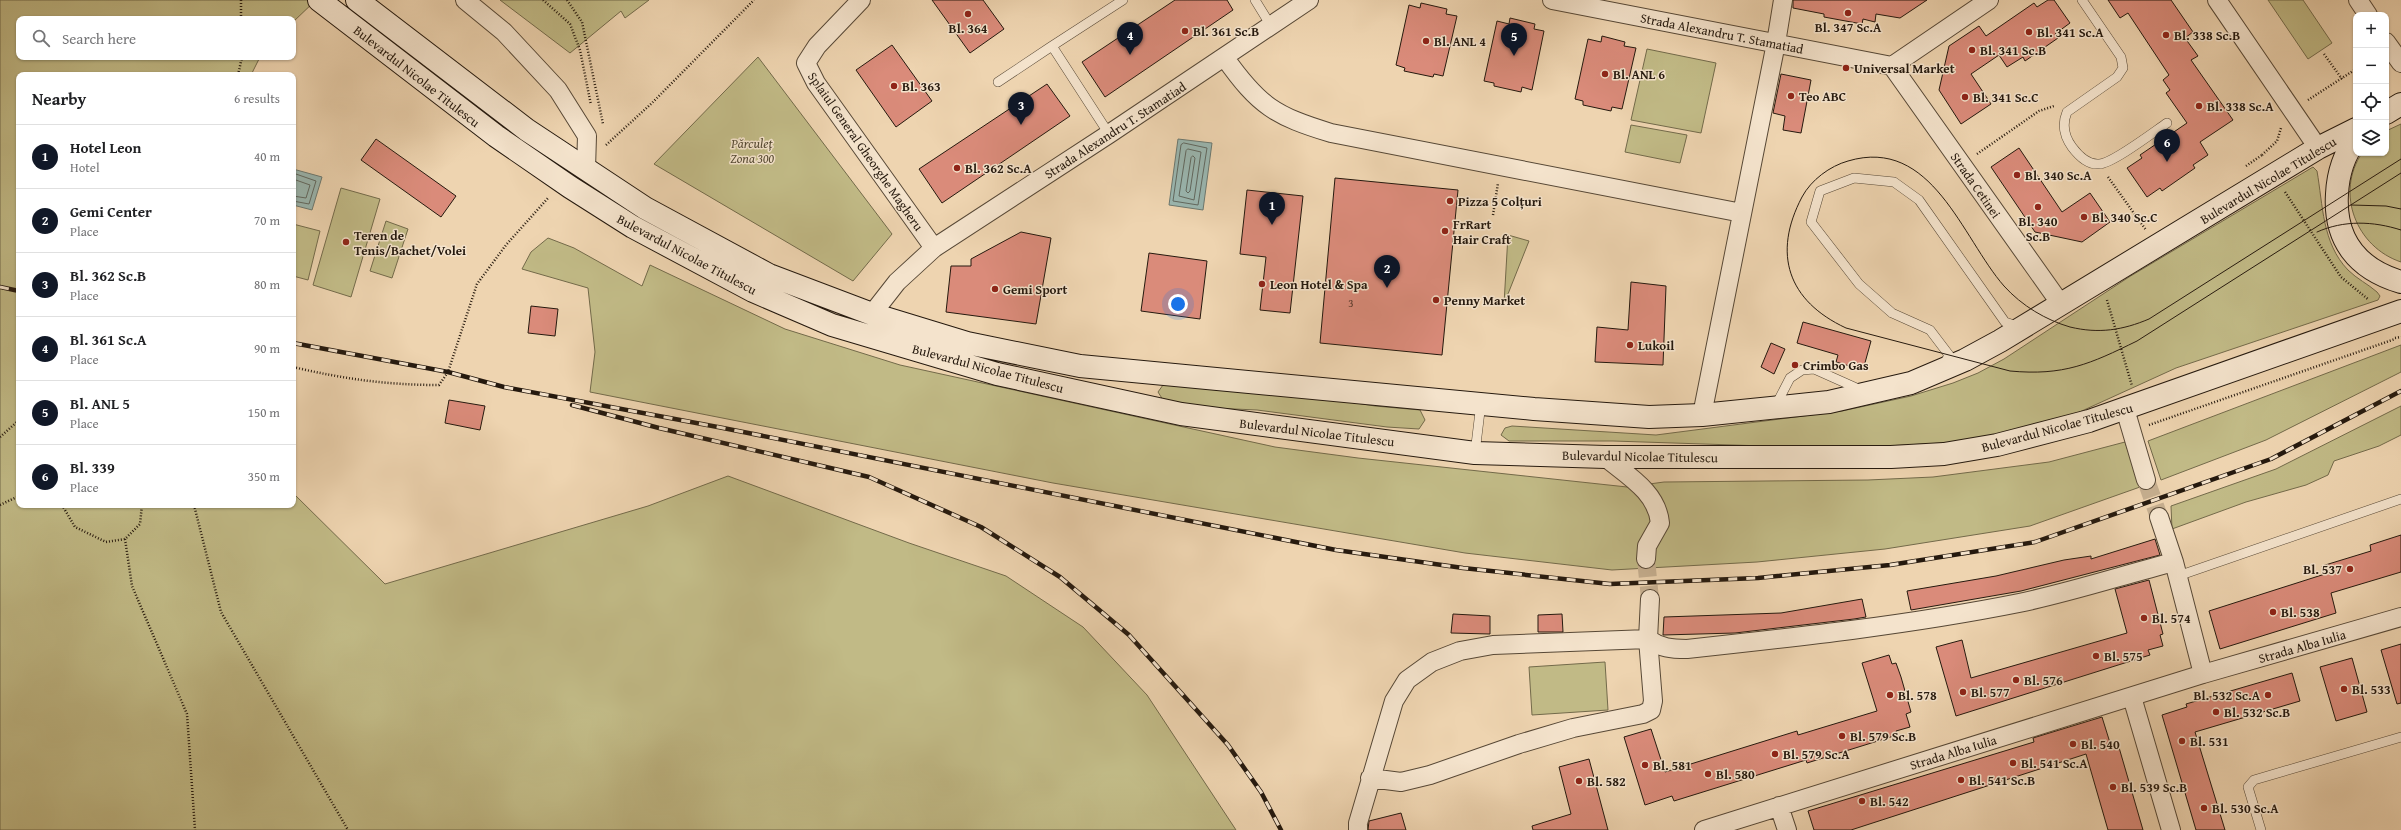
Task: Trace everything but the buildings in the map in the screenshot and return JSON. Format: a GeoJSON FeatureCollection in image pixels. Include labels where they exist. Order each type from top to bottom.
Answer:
{"type":"FeatureCollection","features":[{"type":"Feature","properties":{"kind":"main road","name":"Bulevardul Nicolae Titulescu"},"geometry":{"type":"LineString","coordinates":[[356,0],[520,125],[645,208],[762,272],[872,314],[967,343],[1080,366],[1534,409],[1649,417],[1702,415],[1774,409],[1830,402],[1872,394],[1911,383],[1940,372],[2021,328],[2318,148],[2353,130]]}},
{"type":"Feature","properties":{"kind":"main road","name":"Bulevardul Nicolae Titulescu"},"geometry":{"type":"LineString","coordinates":[[327,7],[496,136],[633,227],[753,291],[832,326],[997,374],[1181,414],[1475,453],[1605,457],[1891,457],[1944,454],[1997,445],[2058,430],[2132,407],[2401,311]]}},
{"type":"Feature","properties":{"kind":"main road"},"geometry":{"type":"LineString","coordinates":[[2353,145],[2342,165],[2337,195],[2338,225],[2350,249],[2372,270],[2401,282]]}},
{"type":"Feature","properties":{"kind":"main road"},"geometry":{"type":"LineString","coordinates":[[2318,148],[2337,195]]}},
{"type":"Feature","properties":{"kind":"street"},"geometry":{"type":"LineString","coordinates":[[465,0],[504,32],[558,90],[587,136],[586,169]]}},
{"type":"Feature","properties":{"kind":"street","name":"Splaiul General Gheorghe Magheru"},"geometry":{"type":"LineString","coordinates":[[861,0],[817,46],[806,63],[816,83],[934,248]]}},
{"type":"Feature","properties":{"kind":"street","name":"Strada Alexandru T. Stamatiad"},"geometry":{"type":"LineString","coordinates":[[872,314],[897,282],[934,248],[1225,58],[1309,0]]}},
{"type":"Feature","properties":{"kind":"street","name":"Strada Alexandru T. Stamatiad"},"geometry":{"type":"LineString","coordinates":[[1552,0],[1892,66]]}},
{"type":"Feature","properties":{"kind":"street"},"geometry":{"type":"LineString","coordinates":[[1702,415],[1776,43],[1782,0]]}},
{"type":"Feature","properties":{"kind":"street"},"geometry":{"type":"LineString","coordinates":[[1892,66],[1989,0]]}},
{"type":"Feature","properties":{"kind":"street"},"geometry":{"type":"LineString","coordinates":[[2217,0],[2318,148]]}},
{"type":"Feature","properties":{"kind":"street"},"geometry":{"type":"LineString","coordinates":[[2358,0],[2366,12]]}},
{"type":"Feature","properties":{"kind":"street"},"geometry":{"type":"LineString","coordinates":[[2389,46],[2401,63]]}},
{"type":"Feature","properties":{"kind":"street"},"geometry":{"type":"LineString","coordinates":[[1225,58],[1257,99],[1273,110],[1298,123],[1331,133],[1742,214]]}},
{"type":"Feature","properties":{"kind":"street","name":"Strada Cetinei"},"geometry":{"type":"LineString","coordinates":[[1892,66],[2060,303]]}},
{"type":"Feature","properties":{"kind":"street"},"geometry":{"type":"LineString","coordinates":[[2132,407],[2146,480]]}},
{"type":"Feature","properties":{"kind":"street"},"geometry":{"type":"LineString","coordinates":[[1605,457],[1645,490],[1655,503],[1660,524],[1647,546],[1646,559]]}},
{"type":"Feature","properties":{"kind":"street"},"geometry":{"type":"LineString","coordinates":[[2159,517],[2176,569],[2203,674]]}},
{"type":"Feature","properties":{"kind":"street"},"geometry":{"type":"LineString","coordinates":[[1358,830],[1358,823],[1370,778],[1394,700],[1407,680],[1432,662],[1460,651],[1493,645],[1648,639],[1657,645],[1669,649],[1687,649],[1827,634],[1924,621],[2021,603],[2176,569]]}},
{"type":"Feature","properties":{"kind":"street"},"geometry":{"type":"LineString","coordinates":[[1370,778],[1401,782],[1573,728],[1643,714],[1651,710],[1653,701],[1648,639],[1650,599]]}},
{"type":"Feature","properties":{"kind":"street","name":"Strada Alba Iulia"},"geometry":{"type":"LineString","coordinates":[[1704,830],[2203,674],[2401,617]]}},
{"type":"Feature","properties":{"kind":"street"},"geometry":{"type":"LineString","coordinates":[[2132,697],[2171,830]]}},
{"type":"Feature","properties":{"kind":"street"},"geometry":{"type":"LineString","coordinates":[[1779,806],[1787,830]]}},
{"type":"Feature","properties":{"kind":"lane"},"geometry":{"type":"LineString","coordinates":[[998,82],[1123,0]]}},
{"type":"Feature","properties":{"kind":"lane"},"geometry":{"type":"LineString","coordinates":[[1255,0],[1271,26]]}},
{"type":"Feature","properties":{"kind":"lane"},"geometry":{"type":"LineString","coordinates":[[2082,0],[2121,57],[2124,68],[2118,77],[2067,112],[2064,121],[2064,130],[2071,146],[2085,161],[2099,164],[2110,160],[2168,123]]}},
{"type":"Feature","properties":{"kind":"lane"},"geometry":{"type":"LineString","coordinates":[[1052,46],[1109,134]]}},
{"type":"Feature","properties":{"kind":"lane"},"geometry":{"type":"LineString","coordinates":[[1940,372],[1949,355],[1930,330],[1892,313],[1859,284],[1811,222],[1820,190],[1854,178],[1894,182],[1919,200],[2005,322],[2021,328]]}},
{"type":"Feature","properties":{"kind":"lane"},"geometry":{"type":"LineString","coordinates":[[1774,409],[1790,378],[1802,370],[1814,369],[1844,384],[1872,394]]}},
{"type":"Feature","properties":{"kind":"lane"},"geometry":{"type":"LineString","coordinates":[[1475,453],[1481,403]]}},
{"type":"Feature","properties":{"kind":"lane"},"geometry":{"type":"LineString","coordinates":[[2176,569],[2401,499]]}},
{"type":"Feature","properties":{"kind":"lane"},"geometry":{"type":"LineString","coordinates":[[2261,830],[2248,788],[2254,780],[2401,737]]}},
{"type":"Feature","properties":{"kind":"path"},"geometry":{"type":"LineString","coordinates":[[240,0],[241,16]]}},
{"type":"Feature","properties":{"kind":"path"},"geometry":{"type":"LineString","coordinates":[[543,0],[570,24],[580,50],[591,107]]}},
{"type":"Feature","properties":{"kind":"path"},"geometry":{"type":"LineString","coordinates":[[567,0],[582,22],[593,67],[600,116],[605,129]]}},
{"type":"Feature","properties":{"kind":"path"},"geometry":{"type":"LineString","coordinates":[[600,142],[603,148],[652,103],[754,0]]}},
{"type":"Feature","properties":{"kind":"path"},"geometry":{"type":"LineString","coordinates":[[2324,54],[2342,79]]}},
{"type":"Feature","properties":{"kind":"path"},"geometry":{"type":"LineString","coordinates":[[239,72],[241,60]]}},
{"type":"Feature","properties":{"kind":"path"},"geometry":{"type":"LineString","coordinates":[[1961,164],[2039,110],[2054,106],[2067,112]]}},
{"type":"Feature","properties":{"kind":"path"},"geometry":{"type":"LineString","coordinates":[[607,135],[609,142]]}},
{"type":"Feature","properties":{"kind":"path"},"geometry":{"type":"LineString","coordinates":[[2243,168],[2262,155]]}},
{"type":"Feature","properties":{"kind":"path"},"geometry":{"type":"LineString","coordinates":[[2099,164],[2146,230]]}},
{"type":"Feature","properties":{"kind":"path"},"geometry":{"type":"LineString","coordinates":[[1493,215],[1500,167]]}},
{"type":"Feature","properties":{"kind":"path"},"geometry":{"type":"LineString","coordinates":[[296,368],[344,379],[389,384],[439,385],[448,372],[477,284],[506,245],[554,192]]}},
{"type":"Feature","properties":{"kind":"path"},"geometry":{"type":"LineString","coordinates":[[2140,234],[2152,226]]}},
{"type":"Feature","properties":{"kind":"path"},"geometry":{"type":"LineString","coordinates":[[2101,279],[2132,407],[2143,427],[2395,339]]}},
{"type":"Feature","properties":{"kind":"path"},"geometry":{"type":"LineString","coordinates":[[0,437],[16,423]]}},
{"type":"Feature","properties":{"kind":"path"},"geometry":{"type":"LineString","coordinates":[[0,505],[16,497]]}},
{"type":"Feature","properties":{"kind":"path"},"geometry":{"type":"LineString","coordinates":[[64,508],[75,527],[106,542],[126,539],[140,524],[142,508]]}},
{"type":"Feature","properties":{"kind":"path"},"geometry":{"type":"LineString","coordinates":[[195,508],[221,612],[348,830]]}},
{"type":"Feature","properties":{"kind":"path"},"geometry":{"type":"LineString","coordinates":[[126,539],[132,586],[165,659],[187,714],[195,830]]}},
{"type":"Feature","properties":{"kind":"green space"},"geometry":{"type":"Polygon","coordinates":[[[0,0],[316,0],[296,19],[296,16],[16,16],[16,60],[258,60],[252,72],[16,72],[16,508],[296,508],[296,496],[385,584],[648,506],[728,476],[909,543],[1006,576],[1083,627],[1147,695],[1236,830],[0,830],[0,0]]]}},
{"type":"Feature","properties":{"kind":"green space"},"geometry":{"type":"Polygon","coordinates":[[[500,0],[649,0],[625,18],[621,11],[570,53],[500,0]]]}},
{"type":"Feature","properties":{"kind":"green space"},"geometry":{"type":"Polygon","coordinates":[[[2268,0],[2303,0],[2332,43],[2308,59],[2268,0]]]}},
{"type":"Feature","properties":{"kind":"green space"},"geometry":{"type":"Polygon","coordinates":[[[1647,49],[1716,63],[1701,133],[1631,120],[1647,49]]]}},
{"type":"Feature","properties":{"kind":"green space","name":"Părculeț Zona 300"},"geometry":{"type":"Polygon","coordinates":[[[758,57],[892,234],[853,281],[654,164],[758,57]]]}},
{"type":"Feature","properties":{"kind":"green space"},"geometry":{"type":"Polygon","coordinates":[[[2401,124],[2401,262],[2385,255],[2372,244],[2354,217],[2351,201],[2350,185],[2354,169],[2360,156],[2389,156],[2389,130],[2401,124]]]}},
{"type":"Feature","properties":{"kind":"green space"},"geometry":{"type":"Polygon","coordinates":[[[1631,125],[1687,135],[1680,163],[1625,152],[1631,125]]]}},
{"type":"Feature","properties":{"kind":"green space"},"geometry":{"type":"Polygon","coordinates":[[[2313,167],[2317,171],[2325,223],[2333,248],[2339,259],[2348,270],[2377,292],[2380,296],[2378,300],[2176,368],[2073,415],[2017,431],[1961,442],[1886,446],[1764,446],[1613,441],[1509,441],[1501,435],[1505,428],[1512,426],[1656,435],[1842,411],[1911,396],[1953,383],[1978,373],[2004,359],[2129,277],[2313,167]]]}},
{"type":"Feature","properties":{"kind":"green space","name":"Teren de Tenis/Bachet/Volei"},"geometry":{"type":"Polygon","coordinates":[[[341,188],[380,199],[351,297],[313,285],[341,188]]]}},
{"type":"Feature","properties":{"kind":"green space"},"geometry":{"type":"Polygon","coordinates":[[[386,221],[408,229],[392,278],[370,271],[386,221]]]}},
{"type":"Feature","properties":{"kind":"green space"},"geometry":{"type":"Polygon","coordinates":[[[296,225],[320,231],[308,280],[296,277],[296,225]]]}},
{"type":"Feature","properties":{"kind":"green space"},"geometry":{"type":"Polygon","coordinates":[[[1508,235],[1529,241],[1504,304],[1508,235]]]}},
{"type":"Feature","properties":{"kind":"green space"},"geometry":{"type":"Polygon","coordinates":[[[548,238],[574,248],[642,286],[650,265],[785,329],[900,365],[1275,447],[1358,458],[1627,487],[1664,482],[1868,480],[1933,477],[2049,462],[2125,442],[2140,487],[2030,526],[1885,549],[1757,562],[1612,570],[1465,553],[1053,483],[590,392],[595,352],[588,288],[522,269],[531,252],[548,238]]]}},
{"type":"Feature","properties":{"kind":"green space"},"geometry":{"type":"Polygon","coordinates":[[[2401,345],[2401,372],[2266,440],[2161,480],[2148,441],[2401,345]]]}},
{"type":"Feature","properties":{"kind":"green space"},"geometry":{"type":"Polygon","coordinates":[[[1163,385],[1300,394],[1375,406],[1420,410],[1425,420],[1419,429],[1387,427],[1257,410],[1212,408],[1163,400],[1158,392],[1163,385]]]}},
{"type":"Feature","properties":{"kind":"green space"},"geometry":{"type":"Polygon","coordinates":[[[2401,406],[2401,435],[2379,446],[2334,461],[2328,475],[2306,485],[2246,502],[2172,529],[2171,506],[2276,469],[2401,406]]]}},
{"type":"Feature","properties":{"kind":"green space"},"geometry":{"type":"Polygon","coordinates":[[[1605,662],[1608,710],[1532,715],[1529,667],[1605,662]]]}},
{"type":"Feature","properties":{"kind":"water"},"geometry":{"type":"Polygon","coordinates":[[[1178,139],[1212,143],[1203,210],[1169,205],[1178,139]]]}},
{"type":"Feature","properties":{"kind":"water"},"geometry":{"type":"Polygon","coordinates":[[[296,170],[322,177],[312,210],[296,206],[296,170]]]}},
{"type":"Feature","properties":{"kind":"tunnel"},"geometry":{"type":"LineString","coordinates":[[2146,480],[2159,517]]}},
{"type":"Feature","properties":{"kind":"tunnel"},"geometry":{"type":"LineString","coordinates":[[1646,559],[1650,599]]}},
{"type":"Feature","properties":{"kind":"tram line"},"geometry":{"type":"LineString","coordinates":[[2401,159],[2149,319],[2130,326],[2111,330],[2091,330],[2070,327],[2043,316],[2026,306],[2004,286],[1942,196],[1923,177],[1902,163],[1877,157],[1841,163],[1822,174],[1810,185],[1802,197],[1793,218],[1788,238],[1787,256],[1791,274],[1799,290],[1810,304],[1826,317],[1846,328],[2010,371],[2046,372],[2062,370],[2090,362],[2137,341],[2401,173]]}},
{"type":"Feature","properties":{"kind":"tram line"},"geometry":{"type":"LineString","coordinates":[[2351,205],[2386,206],[2401,209]]}},
{"type":"Feature","properties":{"kind":"tram line"},"geometry":{"type":"LineString","coordinates":[[2317,232],[2338,225],[2359,223],[2380,225],[2401,230]]}},
{"type":"Feature","properties":{"kind":"railway"},"geometry":{"type":"LineString","coordinates":[[0,287],[16,290]]}},
{"type":"Feature","properties":{"kind":"railway"},"geometry":{"type":"LineString","coordinates":[[296,344],[448,372],[504,387],[723,428],[1336,550],[1463,568],[1610,584],[1758,578],[1890,565],[2035,542],[2271,459],[2401,391]]}},
{"type":"Feature","properties":{"kind":"railway"},"geometry":{"type":"LineString","coordinates":[[572,405],[659,428],[869,477],[981,527],[1060,577],[1129,635],[1228,745],[1261,792],[1281,830]]}},
{"type":"Feature","properties":{"kind":"place","name":"Bl. 347 Sc.A"},"geometry":{"type":"Point","coordinates":[1848,13]}},
{"type":"Feature","properties":{"kind":"place","name":"Bl. 364"},"geometry":{"type":"Point","coordinates":[968,14]}},
{"type":"Feature","properties":{"kind":"place","name":"Bl. 361 Sc.B"},"geometry":{"type":"Point","coordinates":[1185,31]}},
{"type":"Feature","properties":{"kind":"place","name":"Bl. 341 Sc.A"},"geometry":{"type":"Point","coordinates":[2029,32]}},
{"type":"Feature","properties":{"kind":"place","name":"Bl. 338 Sc.B"},"geometry":{"type":"Point","coordinates":[2166,35]}},
{"type":"Feature","properties":{"kind":"place","name":"Bl. ANL 4"},"geometry":{"type":"Point","coordinates":[1426,41]}},
{"type":"Feature","properties":{"kind":"place","name":"Bl. 341 Sc.B"},"geometry":{"type":"Point","coordinates":[1972,50]}},
{"type":"Feature","properties":{"kind":"place","name":"Bl. 361 Sc.A"},"geometry":{"type":"Point","coordinates":[1130,55]}},
{"type":"Feature","properties":{"kind":"place","name":"Bl. ANL 5"},"geometry":{"type":"Point","coordinates":[1514,56]}},
{"type":"Feature","properties":{"kind":"place","name":"Universal Market"},"geometry":{"type":"Point","coordinates":[1846,68]}},
{"type":"Feature","properties":{"kind":"place","name":"Bl. ANL 6"},"geometry":{"type":"Point","coordinates":[1605,74]}},
{"type":"Feature","properties":{"kind":"place","name":"Bl. 363"},"geometry":{"type":"Point","coordinates":[894,86]}},
{"type":"Feature","properties":{"kind":"place","name":"Teo ABC"},"geometry":{"type":"Point","coordinates":[1791,96]}},
{"type":"Feature","properties":{"kind":"place","name":"Bl. 341 Sc.C"},"geometry":{"type":"Point","coordinates":[1965,97]}},
{"type":"Feature","properties":{"kind":"place","name":"Bl. 338 Sc.A"},"geometry":{"type":"Point","coordinates":[2199,106]}},
{"type":"Feature","properties":{"kind":"place","name":"Bl. 362 Sc.B"},"geometry":{"type":"Point","coordinates":[1021,125]}},
{"type":"Feature","properties":{"kind":"place","name":"Bl. 339"},"geometry":{"type":"Point","coordinates":[2167,162]}},
{"type":"Feature","properties":{"kind":"place","name":"Bl. 362 Sc.A"},"geometry":{"type":"Point","coordinates":[957,168]}},
{"type":"Feature","properties":{"kind":"place","name":"Bl. 340 Sc.A"},"geometry":{"type":"Point","coordinates":[2017,175]}},
{"type":"Feature","properties":{"kind":"place","name":"Pizza 5 Colțuri"},"geometry":{"type":"Point","coordinates":[1450,201]}},
{"type":"Feature","properties":{"kind":"place","name":"Bl. 340 Sc.B"},"geometry":{"type":"Point","coordinates":[2038,207]}},
{"type":"Feature","properties":{"kind":"place","name":"Bl. 340 Sc.C"},"geometry":{"type":"Point","coordinates":[2084,217]}},
{"type":"Feature","properties":{"kind":"place","name":"Hotel Leon"},"geometry":{"type":"Point","coordinates":[1272,225]}},
{"type":"Feature","properties":{"kind":"place","name":"FrRart Hair Craft"},"geometry":{"type":"Point","coordinates":[1445,231]}},
{"type":"Feature","properties":{"kind":"place","name":"Teren de Tenis/Bachet/Volei"},"geometry":{"type":"Point","coordinates":[346,242]}},
{"type":"Feature","properties":{"kind":"place","name":"Leon Hotel & Spa"},"geometry":{"type":"Point","coordinates":[1262,284]}},
{"type":"Feature","properties":{"kind":"place","name":"Gemi Center"},"geometry":{"type":"Point","coordinates":[1387,288]}},
{"type":"Feature","properties":{"kind":"place","name":"Gemi Sport"},"geometry":{"type":"Point","coordinates":[995,289]}},
{"type":"Feature","properties":{"kind":"place","name":"Penny Market"},"geometry":{"type":"Point","coordinates":[1436,300]}},
{"type":"Feature","properties":{"kind":"place","name":"Lukoil"},"geometry":{"type":"Point","coordinates":[1630,345]}},
{"type":"Feature","properties":{"kind":"place","name":"Crimbo Gas"},"geometry":{"type":"Point","coordinates":[1795,365]}},
{"type":"Feature","properties":{"kind":"place","name":"Bl. 537"},"geometry":{"type":"Point","coordinates":[2350,569]}},
{"type":"Feature","properties":{"kind":"place","name":"Bl. 538"},"geometry":{"type":"Point","coordinates":[2273,612]}},
{"type":"Feature","properties":{"kind":"place","name":"Bl. 574"},"geometry":{"type":"Point","coordinates":[2144,618]}},
{"type":"Feature","properties":{"kind":"place","name":"Bl. 575"},"geometry":{"type":"Point","coordinates":[2096,656]}},
{"type":"Feature","properties":{"kind":"place","name":"Bl. 576"},"geometry":{"type":"Point","coordinates":[2016,680]}},
{"type":"Feature","properties":{"kind":"place","name":"Bl. 533"},"geometry":{"type":"Point","coordinates":[2344,689]}},
{"type":"Feature","properties":{"kind":"place","name":"Bl. 577"},"geometry":{"type":"Point","coordinates":[1963,692]}},
{"type":"Feature","properties":{"kind":"place","name":"Bl. 578"},"geometry":{"type":"Point","coordinates":[1890,695]}},
{"type":"Feature","properties":{"kind":"place","name":"Bl. 532 Sc.A"},"geometry":{"type":"Point","coordinates":[2268,695]}},
{"type":"Feature","properties":{"kind":"place","name":"Bl. 532 Sc.B"},"geometry":{"type":"Point","coordinates":[2216,712]}},
{"type":"Feature","properties":{"kind":"place","name":"Bl. 579 Sc.B"},"geometry":{"type":"Point","coordinates":[1842,736]}},
{"type":"Feature","properties":{"kind":"place","name":"Bl. 531"},"geometry":{"type":"Point","coordinates":[2182,741]}},
{"type":"Feature","properties":{"kind":"place","name":"Bl. 540"},"geometry":{"type":"Point","coordinates":[2073,744]}},
{"type":"Feature","properties":{"kind":"place","name":"Bl. 579 Sc.A"},"geometry":{"type":"Point","coordinates":[1775,754]}},
{"type":"Feature","properties":{"kind":"place","name":"Bl. 541 Sc.A"},"geometry":{"type":"Point","coordinates":[2013,763]}},
{"type":"Feature","properties":{"kind":"place","name":"Bl. 581"},"geometry":{"type":"Point","coordinates":[1645,765]}},
{"type":"Feature","properties":{"kind":"place","name":"Bl. 580"},"geometry":{"type":"Point","coordinates":[1708,774]}},
{"type":"Feature","properties":{"kind":"place","name":"Bl. 541 Sc.B"},"geometry":{"type":"Point","coordinates":[1961,780]}},
{"type":"Feature","properties":{"kind":"place","name":"Bl. 582"},"geometry":{"type":"Point","coordinates":[1579,781]}},
{"type":"Feature","properties":{"kind":"place","name":"Bl. 539 Sc.B"},"geometry":{"type":"Point","coordinates":[2113,787]}},
{"type":"Feature","properties":{"kind":"place","name":"Bl. 542"},"geometry":{"type":"Point","coordinates":[1862,801]}},
{"type":"Feature","properties":{"kind":"place","name":"Bl. 530 Sc.A"},"geometry":{"type":"Point","coordinates":[2204,808]}}]}
